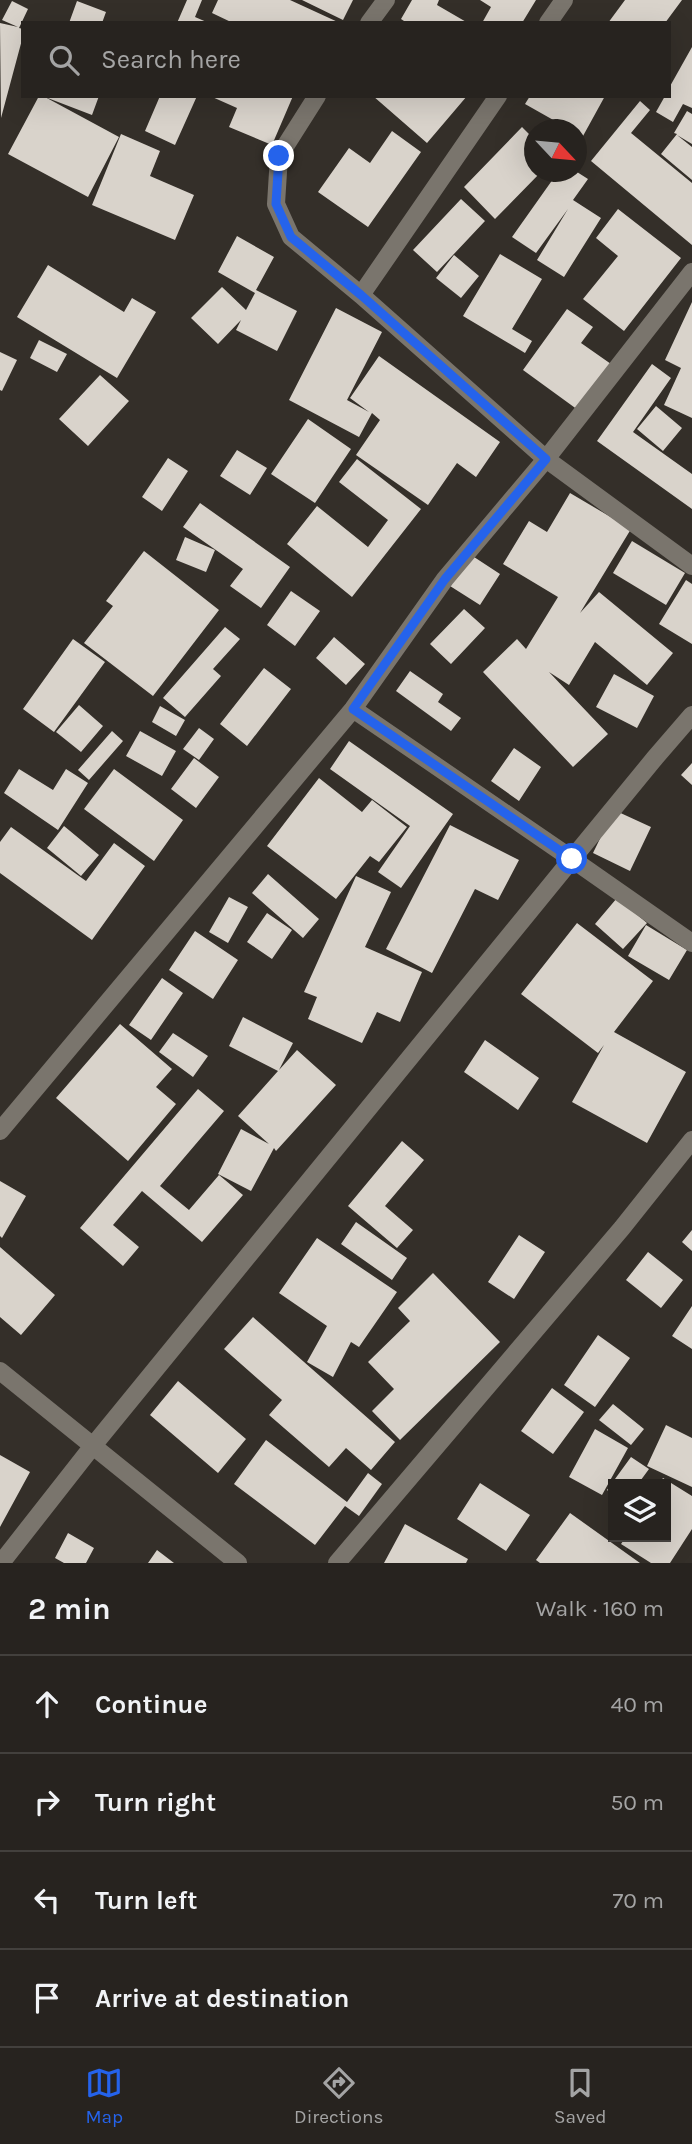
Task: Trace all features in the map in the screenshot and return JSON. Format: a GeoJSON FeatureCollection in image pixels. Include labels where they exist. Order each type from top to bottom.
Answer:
{"type":"FeatureCollection","features":[{"type":"Feature","properties":{"kind":"street"},"geometry":{"type":"LineString","coordinates":[[370,21],[386,0]]}},
{"type":"Feature","properties":{"kind":"street"},"geometry":{"type":"LineString","coordinates":[[549,21],[564,0]]}},
{"type":"Feature","properties":{"kind":"street"},"geometry":{"type":"LineString","coordinates":[[316,98],[279,156],[276,204],[291,237],[361,295],[546,459],[692,566]]}},
{"type":"Feature","properties":{"kind":"street"},"geometry":{"type":"LineString","coordinates":[[361,295],[497,98]]}},
{"type":"Feature","properties":{"kind":"street"},"geometry":{"type":"LineString","coordinates":[[0,1131],[353,709],[445,579],[546,459],[692,272]]}},
{"type":"Feature","properties":{"kind":"street"},"geometry":{"type":"LineString","coordinates":[[353,709],[692,943]]}},
{"type":"Feature","properties":{"kind":"street"},"geometry":{"type":"LineString","coordinates":[[1,1563],[92,1447],[692,715]]}},
{"type":"Feature","properties":{"kind":"street"},"geometry":{"type":"LineString","coordinates":[[337,1563],[622,1228],[692,1140]]}},
{"type":"Feature","properties":{"kind":"street"},"geometry":{"type":"LineString","coordinates":[[0,1371],[238,1563]]}},
{"type":"Feature","properties":{"kind":"building"},"geometry":{"type":"Polygon","coordinates":[[[187,0],[202,0],[195,17],[204,21],[178,21],[187,0]]]}},
{"type":"Feature","properties":{"kind":"building"},"geometry":{"type":"Polygon","coordinates":[[[218,0],[290,0],[336,21],[229,21],[212,13],[218,0]]]}},
{"type":"Feature","properties":{"kind":"building"},"geometry":{"type":"Polygon","coordinates":[[[302,0],[353,0],[343,20],[302,0]]]}},
{"type":"Feature","properties":{"kind":"building"},"geometry":{"type":"Polygon","coordinates":[[[412,0],[439,0],[437,5],[465,21],[404,21],[401,19],[412,0]]]}},
{"type":"Feature","properties":{"kind":"building"},"geometry":{"type":"Polygon","coordinates":[[[480,0],[536,0],[523,21],[483,21],[491,7],[480,0]]]}},
{"type":"Feature","properties":{"kind":"building"},"geometry":{"type":"Polygon","coordinates":[[[625,0],[682,0],[666,21],[609,21],[625,0]]]}},
{"type":"Feature","properties":{"kind":"building"},"geometry":{"type":"Polygon","coordinates":[[[12,1],[28,9],[19,28],[21,43],[1,118],[0,23],[18,27],[2,20],[12,1]]]}},
{"type":"Feature","properties":{"kind":"building"},"geometry":{"type":"Polygon","coordinates":[[[77,1],[106,12],[103,21],[70,21],[77,1]]]}},
{"type":"Feature","properties":{"kind":"building"},"geometry":{"type":"Polygon","coordinates":[[[692,47],[692,108],[683,104],[673,122],[656,112],[664,98],[671,98],[671,84],[692,47]]]}},
{"type":"Feature","properties":{"kind":"building"},"geometry":{"type":"Polygon","coordinates":[[[38,98],[47,98],[119,137],[88,197],[8,154],[38,98]]]}},
{"type":"Feature","properties":{"kind":"building"},"geometry":{"type":"Polygon","coordinates":[[[48,98],[98,98],[92,115],[48,98]]]}},
{"type":"Feature","properties":{"kind":"building"},"geometry":{"type":"Polygon","coordinates":[[[159,98],[196,98],[175,145],[145,131],[159,98]]]}},
{"type":"Feature","properties":{"kind":"building"},"geometry":{"type":"Polygon","coordinates":[[[214,98],[292,98],[272,145],[229,127],[237,108],[214,98]]]}},
{"type":"Feature","properties":{"kind":"building"},"geometry":{"type":"Polygon","coordinates":[[[375,98],[465,98],[427,143],[375,98]]]}},
{"type":"Feature","properties":{"kind":"building"},"geometry":{"type":"Polygon","coordinates":[[[529,98],[604,98],[587,129],[587,119],[552,119],[525,104],[529,98]]]}},
{"type":"Feature","properties":{"kind":"building"},"geometry":{"type":"Polygon","coordinates":[[[640,101],[650,110],[631,133],[692,183],[692,245],[591,161],[640,101]]]}},
{"type":"Feature","properties":{"kind":"building"},"geometry":{"type":"Polygon","coordinates":[[[687,111],[692,114],[692,144],[677,135],[692,147],[692,180],[661,154],[677,134],[674,133],[687,111]]]}},
{"type":"Feature","properties":{"kind":"building"},"geometry":{"type":"Polygon","coordinates":[[[522,127],[524,129],[524,182],[531,182],[495,219],[464,187],[522,127]]]}},
{"type":"Feature","properties":{"kind":"building"},"geometry":{"type":"Polygon","coordinates":[[[392,131],[421,152],[368,227],[318,192],[349,148],[370,163],[392,131]]]}},
{"type":"Feature","properties":{"kind":"building"},"geometry":{"type":"Polygon","coordinates":[[[121,134],[160,151],[150,176],[194,195],[175,240],[92,205],[121,134]]]}},
{"type":"Feature","properties":{"kind":"building"},"geometry":{"type":"Polygon","coordinates":[[[551,182],[586,182],[573,200],[601,218],[564,277],[537,260],[568,209],[536,253],[512,237],[551,182]]]}},
{"type":"Feature","properties":{"kind":"building"},"geometry":{"type":"Polygon","coordinates":[[[461,199],[485,221],[437,272],[413,250],[461,199]]]}},
{"type":"Feature","properties":{"kind":"building"},"geometry":{"type":"Polygon","coordinates":[[[618,209],[681,258],[624,331],[583,299],[618,256],[596,238],[618,209]]]}},
{"type":"Feature","properties":{"kind":"building"},"geometry":{"type":"Polygon","coordinates":[[[237,236],[274,257],[256,290],[297,311],[277,351],[236,330],[241,320],[218,344],[191,318],[222,287],[246,310],[255,293],[218,272],[237,236]]]}},
{"type":"Feature","properties":{"kind":"building"},"geometry":{"type":"Polygon","coordinates":[[[500,254],[542,279],[512,329],[532,341],[525,353],[463,316],[500,254]]]}},
{"type":"Feature","properties":{"kind":"building"},"geometry":{"type":"Polygon","coordinates":[[[454,255],[479,276],[461,298],[436,278],[454,255]]]}},
{"type":"Feature","properties":{"kind":"building"},"geometry":{"type":"Polygon","coordinates":[[[48,265],[124,312],[132,298],[156,312],[117,378],[17,317],[48,265]]]}},
{"type":"Feature","properties":{"kind":"building"},"geometry":{"type":"Polygon","coordinates":[[[692,302],[692,418],[664,405],[681,368],[665,360],[692,302]]]}},
{"type":"Feature","properties":{"kind":"building"},"geometry":{"type":"Polygon","coordinates":[[[336,308],[382,332],[347,400],[369,412],[350,398],[379,356],[500,442],[476,477],[457,463],[428,505],[356,455],[380,420],[372,413],[359,437],[289,400],[336,308]]]}},
{"type":"Feature","properties":{"kind":"building"},"geometry":{"type":"Polygon","coordinates":[[[567,309],[593,327],[581,343],[611,364],[578,410],[523,370],[567,309]]]}},
{"type":"Feature","properties":{"kind":"building"},"geometry":{"type":"Polygon","coordinates":[[[39,340],[67,354],[57,372],[30,358],[39,340]]]}},
{"type":"Feature","properties":{"kind":"building"},"geometry":{"type":"Polygon","coordinates":[[[0,352],[17,360],[2,391],[0,390],[0,352]]]}},
{"type":"Feature","properties":{"kind":"building"},"geometry":{"type":"Polygon","coordinates":[[[652,364],[671,378],[633,432],[692,474],[692,509],[597,441],[652,364]]]}},
{"type":"Feature","properties":{"kind":"building"},"geometry":{"type":"Polygon","coordinates":[[[100,375],[129,401],[88,446],[59,419],[100,375]]]}},
{"type":"Feature","properties":{"kind":"building"},"geometry":{"type":"Polygon","coordinates":[[[656,406],[682,428],[663,451],[637,429],[656,406]]]}},
{"type":"Feature","properties":{"kind":"building"},"geometry":{"type":"Polygon","coordinates":[[[308,419],[351,449],[315,503],[271,474],[308,419]]]}},
{"type":"Feature","properties":{"kind":"building"},"geometry":{"type":"Polygon","coordinates":[[[237,450],[267,468],[250,495],[220,476],[237,450]]]}},
{"type":"Feature","properties":{"kind":"building"},"geometry":{"type":"Polygon","coordinates":[[[168,458],[188,471],[162,511],[142,497],[168,458]]]}},
{"type":"Feature","properties":{"kind":"building"},"geometry":{"type":"Polygon","coordinates":[[[357,459],[421,509],[352,597],[287,544],[317,506],[368,547],[388,520],[339,482],[357,459]]]}},
{"type":"Feature","properties":{"kind":"building"},"geometry":{"type":"Polygon","coordinates":[[[570,493],[631,529],[580,613],[599,592],[673,653],[647,685],[595,642],[569,685],[549,672],[608,734],[573,767],[483,672],[517,639],[526,649],[558,597],[503,564],[529,521],[547,532],[570,493]]]}},
{"type":"Feature","properties":{"kind":"building"},"geometry":{"type":"Polygon","coordinates":[[[200,503],[290,567],[261,608],[230,586],[243,569],[183,527],[200,503]]]}},
{"type":"Feature","properties":{"kind":"building"},"geometry":{"type":"Polygon","coordinates":[[[185,537],[215,550],[206,572],[176,560],[185,537]]]}},
{"type":"Feature","properties":{"kind":"building"},"geometry":{"type":"Polygon","coordinates":[[[632,541],[685,573],[666,605],[613,573],[632,541]]]}},
{"type":"Feature","properties":{"kind":"building"},"geometry":{"type":"Polygon","coordinates":[[[144,551],[219,610],[153,696],[84,643],[113,606],[106,601],[144,551]]]}},
{"type":"Feature","properties":{"kind":"building"},"geometry":{"type":"Polygon","coordinates":[[[471,555],[500,574],[480,605],[450,586],[471,555]]]}},
{"type":"Feature","properties":{"kind":"building"},"geometry":{"type":"Polygon","coordinates":[[[686,580],[692,584],[692,644],[659,624],[686,580]]]}},
{"type":"Feature","properties":{"kind":"building"},"geometry":{"type":"Polygon","coordinates":[[[291,591],[320,611],[295,646],[267,625],[291,591]]]}},
{"type":"Feature","properties":{"kind":"building"},"geometry":{"type":"Polygon","coordinates":[[[464,609],[485,628],[451,664],[430,644],[464,609]]]}},
{"type":"Feature","properties":{"kind":"building"},"geometry":{"type":"Polygon","coordinates":[[[225,627],[240,639],[213,669],[221,676],[185,717],[163,698],[225,627]]]}},
{"type":"Feature","properties":{"kind":"building"},"geometry":{"type":"Polygon","coordinates":[[[334,637],[365,664],[346,685],[316,658],[334,637]]]}},
{"type":"Feature","properties":{"kind":"building"},"geometry":{"type":"Polygon","coordinates":[[[73,639],[105,662],[54,732],[23,709],[73,639]]]}},
{"type":"Feature","properties":{"kind":"building"},"geometry":{"type":"Polygon","coordinates":[[[264,668],[291,689],[247,746],[220,724],[264,668]]]}},
{"type":"Feature","properties":{"kind":"building"},"geometry":{"type":"Polygon","coordinates":[[[410,671],[443,694],[438,702],[461,718],[451,731],[396,691],[410,671]]]}},
{"type":"Feature","properties":{"kind":"building"},"geometry":{"type":"Polygon","coordinates":[[[614,674],[654,696],[637,728],[596,707],[614,674]]]}},
{"type":"Feature","properties":{"kind":"building"},"geometry":{"type":"Polygon","coordinates":[[[79,705],[103,726],[81,752],[56,732],[79,705]]]}},
{"type":"Feature","properties":{"kind":"building"},"geometry":{"type":"Polygon","coordinates":[[[160,706],[185,720],[176,736],[152,722],[160,706]]]}},
{"type":"Feature","properties":{"kind":"building"},"geometry":{"type":"Polygon","coordinates":[[[199,728],[214,739],[199,760],[183,749],[199,728]]]}},
{"type":"Feature","properties":{"kind":"building"},"geometry":{"type":"Polygon","coordinates":[[[112,731],[123,741],[89,780],[78,770],[112,731]]]}},
{"type":"Feature","properties":{"kind":"building"},"geometry":{"type":"Polygon","coordinates":[[[140,731],[176,751],[162,776],[126,756],[140,731]]]}},
{"type":"Feature","properties":{"kind":"building"},"geometry":{"type":"Polygon","coordinates":[[[349,741],[453,814],[401,888],[378,872],[410,826],[330,769],[349,741]]]}},
{"type":"Feature","properties":{"kind":"building"},"geometry":{"type":"Polygon","coordinates":[[[514,748],[541,767],[519,801],[491,781],[514,748]]]}},
{"type":"Feature","properties":{"kind":"building"},"geometry":{"type":"Polygon","coordinates":[[[194,758],[219,777],[196,808],[171,789],[194,758]]]}},
{"type":"Feature","properties":{"kind":"building"},"geometry":{"type":"Polygon","coordinates":[[[692,763],[692,785],[681,775],[692,763]]]}},
{"type":"Feature","properties":{"kind":"building"},"geometry":{"type":"Polygon","coordinates":[[[19,769],[53,790],[66,769],[88,783],[58,830],[4,793],[19,769]]]}},
{"type":"Feature","properties":{"kind":"building"},"geometry":{"type":"Polygon","coordinates":[[[114,769],[183,820],[154,861],[84,809],[114,769]]]}},
{"type":"Feature","properties":{"kind":"building"},"geometry":{"type":"Polygon","coordinates":[[[319,778],[362,812],[372,800],[407,827],[379,862],[370,856],[336,899],[267,846],[319,778]]]}},
{"type":"Feature","properties":{"kind":"building"},"geometry":{"type":"Polygon","coordinates":[[[614,810],[651,827],[630,871],[593,853],[614,810]]]}},
{"type":"Feature","properties":{"kind":"building"},"geometry":{"type":"Polygon","coordinates":[[[450,825],[519,860],[498,900],[475,889],[432,973],[386,949],[450,825]]]}},
{"type":"Feature","properties":{"kind":"building"},"geometry":{"type":"Polygon","coordinates":[[[64,826],[99,855],[81,876],[47,848],[64,826]]]}},
{"type":"Feature","properties":{"kind":"building"},"geometry":{"type":"Polygon","coordinates":[[[11,827],[86,881],[114,843],[145,866],[92,940],[0,873],[0,842],[11,827]]]}},
{"type":"Feature","properties":{"kind":"building"},"geometry":{"type":"Polygon","coordinates":[[[268,874],[319,919],[303,938],[252,893],[268,874]]]}},
{"type":"Feature","properties":{"kind":"building"},"geometry":{"type":"Polygon","coordinates":[[[356,876],[391,892],[365,947],[422,972],[400,1022],[377,1012],[362,1043],[308,1019],[317,997],[304,992],[356,876]]]}},
{"type":"Feature","properties":{"kind":"building"},"geometry":{"type":"Polygon","coordinates":[[[229,897],[248,907],[228,943],[209,932],[229,897]]]}},
{"type":"Feature","properties":{"kind":"building"},"geometry":{"type":"Polygon","coordinates":[[[617,898],[647,923],[623,949],[595,924],[617,898]]]}},
{"type":"Feature","properties":{"kind":"building"},"geometry":{"type":"Polygon","coordinates":[[[267,913],[292,930],[272,959],[247,942],[267,913]]]}},
{"type":"Feature","properties":{"kind":"building"},"geometry":{"type":"Polygon","coordinates":[[[577,923],[653,981],[614,1032],[686,1072],[647,1143],[572,1102],[604,1045],[598,1053],[521,994],[577,923]]]}},
{"type":"Feature","properties":{"kind":"building"},"geometry":{"type":"Polygon","coordinates":[[[646,925],[687,950],[669,980],[628,956],[646,925]]]}},
{"type":"Feature","properties":{"kind":"building"},"geometry":{"type":"Polygon","coordinates":[[[195,931],[238,960],[213,999],[169,970],[195,931]]]}},
{"type":"Feature","properties":{"kind":"building"},"geometry":{"type":"Polygon","coordinates":[[[162,978],[183,993],[151,1040],[129,1025],[162,978]]]}},
{"type":"Feature","properties":{"kind":"building"},"geometry":{"type":"Polygon","coordinates":[[[243,1017],[293,1043],[279,1070],[297,1050],[336,1085],[276,1151],[274,1148],[251,1191],[218,1174],[241,1129],[269,1144],[238,1116],[278,1071],[229,1046],[243,1017]]]}},
{"type":"Feature","properties":{"kind":"building"},"geometry":{"type":"Polygon","coordinates":[[[120,1024],[172,1069],[156,1087],[176,1104],[128,1161],[56,1098],[120,1024]]]}},
{"type":"Feature","properties":{"kind":"building"},"geometry":{"type":"Polygon","coordinates":[[[173,1033],[208,1056],[193,1077],[159,1052],[173,1033]]]}},
{"type":"Feature","properties":{"kind":"building"},"geometry":{"type":"Polygon","coordinates":[[[485,1040],[539,1078],[518,1110],[464,1072],[485,1040]]]}},
{"type":"Feature","properties":{"kind":"building"},"geometry":{"type":"Polygon","coordinates":[[[198,1089],[224,1111],[160,1186],[189,1210],[219,1175],[243,1195],[202,1242],[142,1191],[113,1225],[139,1247],[123,1266],[80,1228],[198,1089]]]}},
{"type":"Feature","properties":{"kind":"building"},"geometry":{"type":"Polygon","coordinates":[[[402,1141],[424,1160],[385,1206],[413,1230],[397,1248],[348,1206],[402,1141]]]}},
{"type":"Feature","properties":{"kind":"building"},"geometry":{"type":"Polygon","coordinates":[[[0,1181],[26,1196],[2,1238],[0,1236],[0,1181]]]}},
{"type":"Feature","properties":{"kind":"building"},"geometry":{"type":"Polygon","coordinates":[[[356,1222],[407,1258],[392,1280],[341,1244],[356,1222]]]}},
{"type":"Feature","properties":{"kind":"building"},"geometry":{"type":"Polygon","coordinates":[[[692,1230],[692,1251],[682,1242],[692,1230]]]}},
{"type":"Feature","properties":{"kind":"building"},"geometry":{"type":"Polygon","coordinates":[[[519,1235],[545,1252],[514,1299],[488,1282],[519,1235]]]}},
{"type":"Feature","properties":{"kind":"building"},"geometry":{"type":"Polygon","coordinates":[[[317,1238],[397,1292],[359,1347],[351,1342],[333,1377],[307,1362],[327,1326],[279,1293],[317,1238]]]}},
{"type":"Feature","properties":{"kind":"building"},"geometry":{"type":"Polygon","coordinates":[[[0,1247],[55,1295],[21,1335],[0,1317],[0,1247]]]}},
{"type":"Feature","properties":{"kind":"building"},"geometry":{"type":"Polygon","coordinates":[[[648,1252],[683,1280],[661,1308],[626,1280],[648,1252]]]}},
{"type":"Feature","properties":{"kind":"building"},"geometry":{"type":"Polygon","coordinates":[[[433,1273],[500,1342],[400,1440],[372,1411],[394,1389],[368,1362],[410,1321],[398,1308],[433,1273]]]}},
{"type":"Feature","properties":{"kind":"building"},"geometry":{"type":"Polygon","coordinates":[[[692,1306],[692,1349],[672,1336],[692,1306]]]}},
{"type":"Feature","properties":{"kind":"building"},"geometry":{"type":"Polygon","coordinates":[[[253,1317],[395,1442],[371,1470],[346,1448],[329,1467],[269,1415],[282,1400],[224,1349],[253,1317]]]}},
{"type":"Feature","properties":{"kind":"building"},"geometry":{"type":"Polygon","coordinates":[[[598,1335],[630,1358],[595,1407],[564,1385],[598,1335]]]}},
{"type":"Feature","properties":{"kind":"building"},"geometry":{"type":"Polygon","coordinates":[[[178,1381],[246,1439],[218,1473],[150,1415],[178,1381]]]}},
{"type":"Feature","properties":{"kind":"building"},"geometry":{"type":"Polygon","coordinates":[[[552,1388],[584,1412],[553,1454],[521,1431],[552,1388]]]}},
{"type":"Feature","properties":{"kind":"building"},"geometry":{"type":"Polygon","coordinates":[[[613,1404],[644,1429],[631,1445],[599,1420],[613,1404]]]}},
{"type":"Feature","properties":{"kind":"building"},"geometry":{"type":"Polygon","coordinates":[[[666,1425],[692,1438],[692,1487],[647,1466],[666,1425]]]}},
{"type":"Feature","properties":{"kind":"building"},"geometry":{"type":"Polygon","coordinates":[[[595,1429],[628,1448],[611,1479],[608,1479],[602,1495],[569,1477],[595,1429]]]}},
{"type":"Feature","properties":{"kind":"building"},"geometry":{"type":"Polygon","coordinates":[[[266,1440],[347,1502],[368,1473],[382,1484],[359,1516],[345,1506],[315,1545],[234,1484],[266,1440]]]}},
{"type":"Feature","properties":{"kind":"building"},"geometry":{"type":"Polygon","coordinates":[[[0,1455],[30,1472],[0,1527],[0,1455]]]}},
{"type":"Feature","properties":{"kind":"building"},"geometry":{"type":"Polygon","coordinates":[[[631,1457],[649,1469],[642,1479],[615,1479],[631,1457]]]}},
{"type":"Feature","properties":{"kind":"building"},"geometry":{"type":"Polygon","coordinates":[[[480,1483],[530,1515],[506,1551],[457,1519],[480,1483]]]}},
{"type":"Feature","properties":{"kind":"building"},"geometry":{"type":"Polygon","coordinates":[[[671,1483],[692,1496],[692,1529],[670,1563],[651,1563],[621,1544],[671,1542],[671,1483]]]}},
{"type":"Feature","properties":{"kind":"building"},"geometry":{"type":"Polygon","coordinates":[[[570,1513],[640,1563],[540,1563],[536,1560],[570,1513]]]}},
{"type":"Feature","properties":{"kind":"building"},"geometry":{"type":"Polygon","coordinates":[[[405,1524],[468,1559],[466,1563],[384,1563],[405,1524]]]}},
{"type":"Feature","properties":{"kind":"building"},"geometry":{"type":"Polygon","coordinates":[[[68,1533],[94,1548],[86,1563],[64,1563],[55,1558],[68,1533]]]}},
{"type":"Feature","properties":{"kind":"building"},"geometry":{"type":"Polygon","coordinates":[[[157,1550],[174,1563],[148,1563],[157,1550]]]}},
{"type":"Feature","properties":{"kind":"route"},"geometry":{"type":"LineString","coordinates":[[279,156],[276,204],[291,237],[361,295],[546,459],[445,579],[353,709],[572,859]]}}]}
